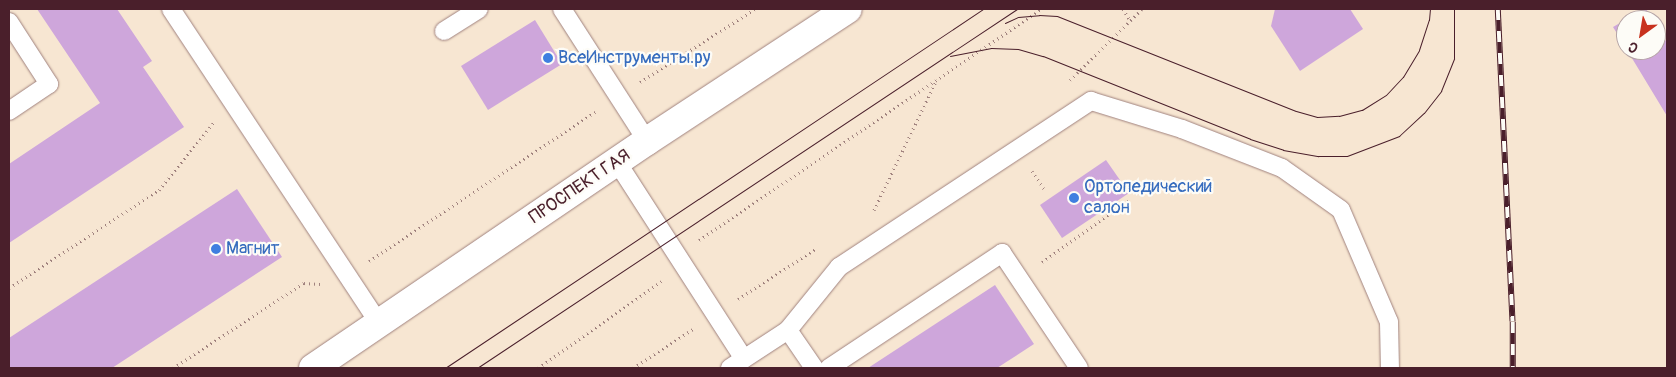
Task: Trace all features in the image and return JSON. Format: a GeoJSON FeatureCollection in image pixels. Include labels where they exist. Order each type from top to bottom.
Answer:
{"type":"FeatureCollection","features":[{"type":"Feature","properties":{"kind":"main road","name":"ПРОСПЕКТ ГАЯ"},"geometry":{"type":"LineString","coordinates":[[313,368],[617,162],[848,9]]}},
{"type":"Feature","properties":{"kind":"lane"},"geometry":{"type":"LineString","coordinates":[[171,9],[379,323]]}},
{"type":"Feature","properties":{"kind":"lane"},"geometry":{"type":"LineString","coordinates":[[444,30],[479,9]]}},
{"type":"Feature","properties":{"kind":"lane"},"geometry":{"type":"LineString","coordinates":[[562,9],[647,142]]}},
{"type":"Feature","properties":{"kind":"lane"},"geometry":{"type":"LineString","coordinates":[[9,22],[49,84],[9,110]]}},
{"type":"Feature","properties":{"kind":"lane"},"geometry":{"type":"LineString","coordinates":[[617,162],[716,314],[737,364],[788,330],[839,267],[1092,101],[1182,130],[1282,168],[1341,210],[1389,322],[1390,368]]}},
{"type":"Feature","properties":{"kind":"lane"},"geometry":{"type":"LineString","coordinates":[[829,368],[1002,253],[1079,368]]}},
{"type":"Feature","properties":{"kind":"lane"},"geometry":{"type":"LineString","coordinates":[[788,330],[814,368]]}},
{"type":"Feature","properties":{"kind":"path"},"geometry":{"type":"LineString","coordinates":[[173,368],[304,283],[331,285],[755,9]]}},
{"type":"Feature","properties":{"kind":"path"},"geometry":{"type":"LineString","coordinates":[[538,368],[670,276],[680,260],[695,243],[1042,9]]}},
{"type":"Feature","properties":{"kind":"path"},"geometry":{"type":"LineString","coordinates":[[1123,9],[1130,20]]}},
{"type":"Feature","properties":{"kind":"path"},"geometry":{"type":"LineString","coordinates":[[1065,84],[1142,9]]}},
{"type":"Feature","properties":{"kind":"path"},"geometry":{"type":"LineString","coordinates":[[882,205],[874,210],[938,78]]}},
{"type":"Feature","properties":{"kind":"path"},"geometry":{"type":"LineString","coordinates":[[9,288],[159,190],[232,100]]}},
{"type":"Feature","properties":{"kind":"path"},"geometry":{"type":"LineString","coordinates":[[1019,278],[1129,200]]}},
{"type":"Feature","properties":{"kind":"path"},"geometry":{"type":"LineString","coordinates":[[633,368],[824,243]]}},
{"type":"Feature","properties":{"kind":"building"},"geometry":{"type":"Polygon","coordinates":[[[37,9],[117,9],[152,61],[143,67],[184,127],[9,243],[9,164],[100,103],[37,9]]]}},
{"type":"Feature","properties":{"kind":"building"},"geometry":{"type":"Polygon","coordinates":[[[1275,9],[1350,9],[1363,29],[1300,71],[1271,26],[1275,9]]]}},
{"type":"Feature","properties":{"kind":"building"},"geometry":{"type":"Polygon","coordinates":[[[535,20],[562,64],[488,110],[461,66],[535,20]]]}},
{"type":"Feature","properties":{"kind":"building"},"geometry":{"type":"Polygon","coordinates":[[[1666,41],[1667,43],[1667,116],[1633,60],[1666,60],[1666,41]]]}},
{"type":"Feature","properties":{"kind":"building"},"geometry":{"type":"Polygon","coordinates":[[[1106,160],[1129,193],[1062,238],[1040,205],[1106,160]]]}},
{"type":"Feature","properties":{"kind":"building"},"geometry":{"type":"Polygon","coordinates":[[[237,189],[282,257],[112,368],[9,368],[9,338],[237,189]]]}},
{"type":"Feature","properties":{"kind":"building"},"geometry":{"type":"Polygon","coordinates":[[[995,285],[1034,344],[997,368],[868,368],[995,285]]]}},
{"type":"Feature","properties":{"kind":"tram line"},"geometry":{"type":"LineString","coordinates":[[445,368],[983,9]]}},
{"type":"Feature","properties":{"kind":"tram line"},"geometry":{"type":"LineString","coordinates":[[477,368],[1017,9]]}},
{"type":"Feature","properties":{"kind":"tram line"},"geometry":{"type":"LineString","coordinates":[[1005,23],[1018,17],[1057,16],[1296,111],[1317,117],[1339,116],[1362,110],[1386,95],[1403,77],[1419,50],[1429,20],[1430,9]]}},
{"type":"Feature","properties":{"kind":"tram line"},"geometry":{"type":"LineString","coordinates":[[950,56],[991,48],[1018,49],[1043,56],[1250,139],[1283,150],[1318,156],[1347,156],[1399,136],[1424,113],[1441,91],[1454,58],[1454,9]]}},
{"type":"Feature","properties":{"kind":"railway"},"geometry":{"type":"LineString","coordinates":[[1498,9],[1513,322],[1513,368]]}},
{"type":"Feature","properties":{"kind":"place","name":"ВсеИнструменты.ру"},"geometry":{"type":"Point","coordinates":[548,58]}},
{"type":"Feature","properties":{"kind":"place","name":"Ортопедический салон"},"geometry":{"type":"Point","coordinates":[1074,198]}},
{"type":"Feature","properties":{"kind":"place","name":"Магнит"},"geometry":{"type":"Point","coordinates":[216,249]}}]}
